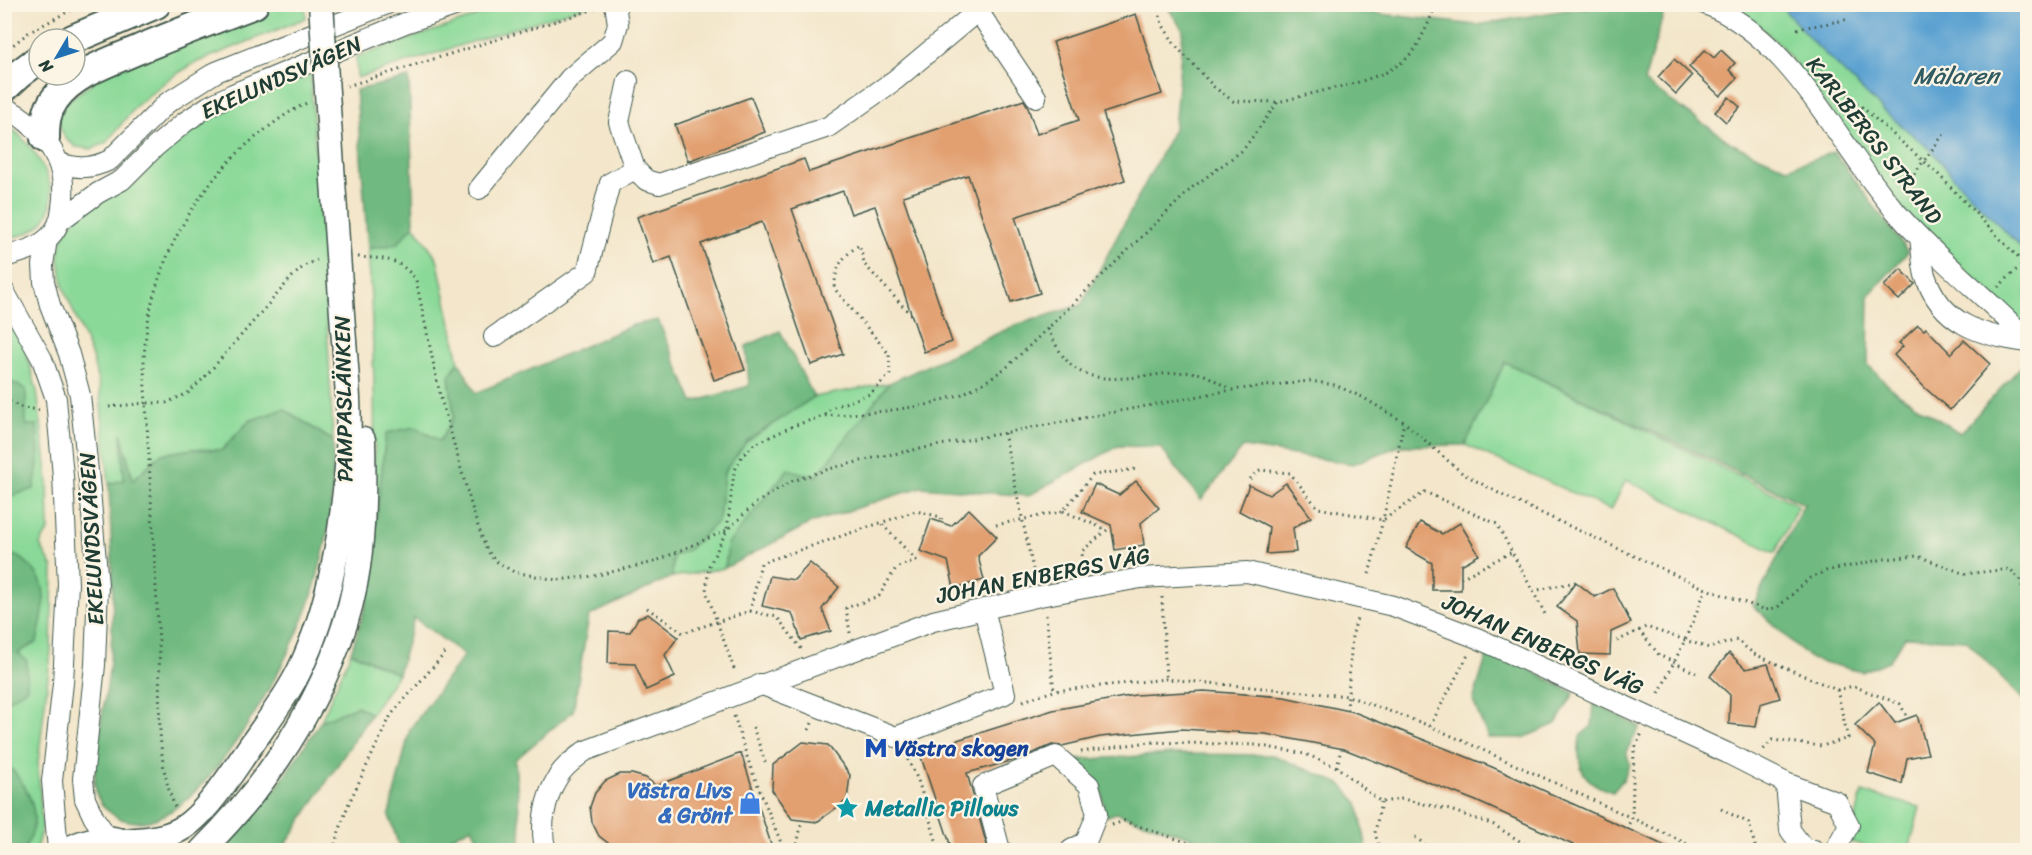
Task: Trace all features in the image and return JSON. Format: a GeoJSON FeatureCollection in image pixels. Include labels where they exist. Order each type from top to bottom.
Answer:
{"type":"FeatureCollection","features":[{"type":"Feature","properties":{"kind":"highway"},"geometry":{"type":"LineString","coordinates":[[87,33],[156,4]]}},
{"type":"Feature","properties":{"kind":"highway"},"geometry":{"type":"LineString","coordinates":[[45,138],[48,110],[56,97],[68,85],[96,68],[199,24],[254,4]]}},
{"type":"Feature","properties":{"kind":"highway"},"geometry":{"type":"LineString","coordinates":[[4,88],[27,68]]}},
{"type":"Feature","properties":{"kind":"main road","name":"PAMPASLÄNKEN"},"geometry":{"type":"LineString","coordinates":[[202,850],[233,820],[287,744],[315,697],[341,639],[358,569],[364,508],[363,434],[321,4]]}},
{"type":"Feature","properties":{"kind":"main road","name":"PAMPASLÄNKEN"},"geometry":{"type":"LineString","coordinates":[[121,843],[160,837],[179,830],[196,817],[227,780],[298,673],[318,627],[332,576],[348,453],[349,299],[338,4]]}},
{"type":"Feature","properties":{"kind":"main road"},"geometry":{"type":"LineString","coordinates":[[68,850],[91,841],[121,843]]}},
{"type":"Feature","properties":{"kind":"street","name":"EKELUNDSVÄGEN"},"geometry":{"type":"LineString","coordinates":[[59,163],[86,169],[98,166],[110,160],[167,103],[216,72],[387,4]]}},
{"type":"Feature","properties":{"kind":"street","name":"EKELUNDSVÄGEN"},"geometry":{"type":"LineString","coordinates":[[61,220],[98,193],[122,180],[155,147],[209,106],[405,23],[459,4]]}},
{"type":"Feature","properties":{"kind":"street"},"geometry":{"type":"LineString","coordinates":[[480,189],[570,78],[613,41],[618,24],[615,4]]}},
{"type":"Feature","properties":{"kind":"street","name":"KARLBERGS STRAND"},"geometry":{"type":"LineString","coordinates":[[1705,4],[1722,11],[1782,59],[1896,212],[1920,238],[2028,341]]}},
{"type":"Feature","properties":{"kind":"street"},"geometry":{"type":"LineString","coordinates":[[627,81],[619,122],[635,169],[646,180],[659,184],[828,128],[895,80],[982,8],[1036,97]]}},
{"type":"Feature","properties":{"kind":"street"},"geometry":{"type":"LineString","coordinates":[[4,108],[24,119],[45,138],[59,163],[65,192],[61,220],[47,239],[31,249],[4,257]]}},
{"type":"Feature","properties":{"kind":"street"},"geometry":{"type":"LineString","coordinates":[[494,337],[587,272],[610,183],[635,169]]}},
{"type":"Feature","properties":{"kind":"street"},"geometry":{"type":"LineString","coordinates":[[1920,238],[1925,274],[1932,291],[1946,311],[1963,325],[1998,338],[2028,341]]}},
{"type":"Feature","properties":{"kind":"street","name":"EKELUNDSVÄGEN"},"geometry":{"type":"LineString","coordinates":[[47,239],[43,265],[44,282],[50,305],[69,354],[80,395],[98,585],[95,665],[83,779],[85,799],[94,818],[121,843]]}},
{"type":"Feature","properties":{"kind":"street","name":"EKELUNDSVÄGEN"},"geometry":{"type":"LineString","coordinates":[[4,291],[42,359],[56,399],[63,476],[68,584],[63,683],[52,781],[58,850]]}},
{"type":"Feature","properties":{"kind":"street","name":"JOHAN ENBERGS VÄG"},"geometry":{"type":"LineString","coordinates":[[546,850],[543,829],[544,814],[558,776],[571,761],[585,751],[933,621],[1085,587],[1161,577],[1247,572],[1393,606],[1477,638],[1786,783],[1837,802],[1849,825],[1835,850]]}},
{"type":"Feature","properties":{"kind":"street"},"geometry":{"type":"LineString","coordinates":[[760,684],[894,744],[1005,694],[984,609]]}},
{"type":"Feature","properties":{"kind":"street"},"geometry":{"type":"LineString","coordinates":[[1000,850],[983,786],[1056,756],[1089,785],[1097,814],[1086,842],[1071,850]]}},
{"type":"Feature","properties":{"kind":"street"},"geometry":{"type":"LineString","coordinates":[[1786,783],[1790,830],[1804,850],[1814,850]]}},
{"type":"Feature","properties":{"kind":"path"},"geometry":{"type":"LineString","coordinates":[[4,52],[28,33],[82,4]]}},
{"type":"Feature","properties":{"kind":"path"},"geometry":{"type":"LineString","coordinates":[[343,87],[608,4]]}},
{"type":"Feature","properties":{"kind":"path"},"geometry":{"type":"LineString","coordinates":[[1156,4],[1162,24],[1176,46],[1214,87],[1233,101],[1278,102],[1359,82],[1385,73],[1404,61],[1416,48],[1436,4]]}},
{"type":"Feature","properties":{"kind":"path"},"geometry":{"type":"LineString","coordinates":[[1797,29],[1850,19]]}},
{"type":"Feature","properties":{"kind":"path"},"geometry":{"type":"LineString","coordinates":[[1806,58],[1923,161],[2028,268]]}},
{"type":"Feature","properties":{"kind":"path"},"geometry":{"type":"LineString","coordinates":[[175,807],[163,759],[144,360],[148,325],[155,293],[171,248],[208,184],[260,133],[313,100]]}},
{"type":"Feature","properties":{"kind":"path"},"geometry":{"type":"LineString","coordinates":[[727,531],[734,472],[742,456],[753,445],[793,426],[823,416],[926,405],[962,394],[985,382],[1006,367],[1194,187],[1243,150],[1278,102]]}},
{"type":"Feature","properties":{"kind":"path"},"geometry":{"type":"LineString","coordinates":[[1914,174],[1946,131]]}},
{"type":"Feature","properties":{"kind":"path"},"geometry":{"type":"LineString","coordinates":[[823,416],[831,408],[870,394],[890,374],[889,354],[834,288],[837,267],[848,253],[859,245],[866,265],[912,315]]}},
{"type":"Feature","properties":{"kind":"path"},"geometry":{"type":"LineString","coordinates":[[109,407],[166,403],[188,393],[204,378],[292,276],[304,266],[323,257]]}},
{"type":"Feature","properties":{"kind":"path"},"geometry":{"type":"LineString","coordinates":[[355,257],[393,260],[407,268],[416,280],[440,394],[475,518],[486,548],[494,560],[514,572],[557,580],[594,576],[654,562],[727,531]]}},
{"type":"Feature","properties":{"kind":"path"},"geometry":{"type":"LineString","coordinates":[[1984,300],[2028,259]]}},
{"type":"Feature","properties":{"kind":"path"},"geometry":{"type":"LineString","coordinates":[[1047,328],[1067,362],[1079,372],[1092,377],[1198,373],[1232,390]]}},
{"type":"Feature","properties":{"kind":"path"},"geometry":{"type":"LineString","coordinates":[[734,669],[706,591],[709,566],[727,531],[756,503],[792,481],[877,457],[1232,390],[1310,381],[1335,385],[1362,397],[1404,422],[1462,473],[1504,496],[1706,589],[1766,610],[1778,607],[1809,578],[1826,571],[1884,559],[1918,556],[1965,574],[2010,569],[2020,579],[2028,606]]}},
{"type":"Feature","properties":{"kind":"path"},"geometry":{"type":"LineString","coordinates":[[4,399],[23,408],[45,411]]}},
{"type":"Feature","properties":{"kind":"path"},"geometry":{"type":"LineString","coordinates":[[1369,574],[1404,422]]}},
{"type":"Feature","properties":{"kind":"path"},"geometry":{"type":"LineString","coordinates":[[1004,433],[1033,569]]}},
{"type":"Feature","properties":{"kind":"path"},"geometry":{"type":"LineString","coordinates":[[1064,511],[1093,475],[1137,469]]}},
{"type":"Feature","properties":{"kind":"path"},"geometry":{"type":"LineString","coordinates":[[1250,479],[1260,470],[1290,473],[1318,508],[1383,520],[1425,492],[1497,524],[1545,614]]}},
{"type":"Feature","properties":{"kind":"path"},"geometry":{"type":"LineString","coordinates":[[750,611],[761,563],[916,511],[941,517],[942,522]]}},
{"type":"Feature","properties":{"kind":"path"},"geometry":{"type":"LineString","coordinates":[[996,525],[1064,511],[1107,530],[1082,552],[1085,587]]}},
{"type":"Feature","properties":{"kind":"path"},"geometry":{"type":"LineString","coordinates":[[853,650],[846,608],[879,596],[896,568],[916,560],[881,523]]}},
{"type":"Feature","properties":{"kind":"path"},"geometry":{"type":"LineString","coordinates":[[1461,578],[1512,552]]}},
{"type":"Feature","properties":{"kind":"path"},"geometry":{"type":"LineString","coordinates":[[1161,577],[1166,679]]}},
{"type":"Feature","properties":{"kind":"path"},"geometry":{"type":"LineString","coordinates":[[1533,591],[1576,582]]}},
{"type":"Feature","properties":{"kind":"path"},"geometry":{"type":"LineString","coordinates":[[1659,693],[1706,589]]}},
{"type":"Feature","properties":{"kind":"path"},"geometry":{"type":"LineString","coordinates":[[647,608],[682,633],[750,611],[777,617],[801,649]]}},
{"type":"Feature","properties":{"kind":"path"},"geometry":{"type":"LineString","coordinates":[[1347,710],[1352,637],[1358,613]]}},
{"type":"Feature","properties":{"kind":"path"},"geometry":{"type":"LineString","coordinates":[[1046,615],[1054,691]]}},
{"type":"Feature","properties":{"kind":"path"},"geometry":{"type":"LineString","coordinates":[[1617,642],[1646,627],[1709,648],[1737,640],[1754,654],[1837,690],[1853,686],[1900,704],[1906,715]]}},
{"type":"Feature","properties":{"kind":"path"},"geometry":{"type":"LineString","coordinates":[[1639,630],[1659,655],[1696,673]]}},
{"type":"Feature","properties":{"kind":"path"},"geometry":{"type":"LineString","coordinates":[[1430,726],[1477,638]]}},
{"type":"Feature","properties":{"kind":"path"},"geometry":{"type":"LineString","coordinates":[[333,850],[348,806],[391,715],[446,652]]}},
{"type":"Feature","properties":{"kind":"path"},"geometry":{"type":"LineString","coordinates":[[1005,694],[1022,701],[1054,691],[1166,679],[1348,696],[1430,726],[1700,850]]}},
{"type":"Feature","properties":{"kind":"path"},"geometry":{"type":"LineString","coordinates":[[1749,764],[1772,740],[1822,746],[1848,738],[1837,690]]}},
{"type":"Feature","properties":{"kind":"path"},"geometry":{"type":"LineString","coordinates":[[728,697],[750,766],[784,850]]}},
{"type":"Feature","properties":{"kind":"path"},"geometry":{"type":"LineString","coordinates":[[1626,829],[1632,818],[1634,750],[1645,726]]}},
{"type":"Feature","properties":{"kind":"path"},"geometry":{"type":"LineString","coordinates":[[753,727],[765,762]]}},
{"type":"Feature","properties":{"kind":"path"},"geometry":{"type":"LineString","coordinates":[[1056,756],[1149,742],[1256,745],[1305,754],[1337,767],[1381,802],[1402,799],[1450,810],[1494,825],[1534,850]]}},
{"type":"Feature","properties":{"kind":"path"},"geometry":{"type":"LineString","coordinates":[[894,744],[918,780],[939,850]]}},
{"type":"Feature","properties":{"kind":"path"},"geometry":{"type":"LineString","coordinates":[[1337,767],[1341,749]]}},
{"type":"Feature","properties":{"kind":"path"},"geometry":{"type":"LineString","coordinates":[[1380,850],[1375,832],[1381,802]]}},
{"type":"Feature","properties":{"kind":"path"},"geometry":{"type":"LineString","coordinates":[[1721,809],[1749,823],[1756,850]]}},
{"type":"Feature","properties":{"kind":"path"},"geometry":{"type":"LineString","coordinates":[[796,850],[802,821]]}},
{"type":"Feature","properties":{"kind":"path"},"geometry":{"type":"LineString","coordinates":[[1089,834],[1124,821],[1209,850]]}},
{"type":"Feature","properties":{"kind":"path"},"geometry":{"type":"LineString","coordinates":[[1415,837],[1432,850]]}},
{"type":"Feature","properties":{"kind":"green space"},"geometry":{"type":"Polygon","coordinates":[[[277,5],[305,5],[306,18],[195,63],[170,78],[136,106],[106,143],[92,149],[76,147],[65,138],[58,122],[60,107],[116,65],[277,5]]]}},
{"type":"Feature","properties":{"kind":"green space"},"geometry":{"type":"Polygon","coordinates":[[[510,5],[589,5],[357,78],[356,57],[510,5]]]}},
{"type":"Feature","properties":{"kind":"green space"},"geometry":{"type":"Polygon","coordinates":[[[1166,5],[1333,5],[1381,14],[1477,25],[1571,9],[1623,5],[1666,5],[1644,82],[1733,144],[1787,168],[1834,152],[1908,252],[1869,295],[1868,365],[1895,392],[1960,433],[2027,360],[2027,704],[1966,640],[1905,637],[1889,661],[1862,672],[1811,659],[1753,606],[1804,504],[1505,362],[1465,445],[1399,446],[1353,464],[1243,447],[1201,500],[1160,447],[1118,446],[1028,496],[921,487],[811,523],[725,568],[728,544],[788,469],[816,477],[889,383],[1016,325],[1081,305],[1174,129],[1183,30],[1166,5]]]}},
{"type":"Feature","properties":{"kind":"green space"},"geometry":{"type":"Polygon","coordinates":[[[1729,5],[1780,5],[1815,44],[1884,111],[1931,150],[1955,179],[2027,254],[2027,329],[1907,214],[1782,47],[1755,22],[1729,5]]]}},
{"type":"Feature","properties":{"kind":"green space"},"geometry":{"type":"Polygon","coordinates":[[[310,70],[333,441],[284,409],[249,421],[222,450],[193,449],[161,454],[133,480],[122,437],[124,480],[109,484],[99,386],[92,357],[63,286],[59,258],[62,239],[70,225],[86,208],[135,183],[185,132],[218,108],[310,70]]]}},
{"type":"Feature","properties":{"kind":"green space"},"geometry":{"type":"Polygon","coordinates":[[[409,78],[414,225],[397,244],[368,249],[356,90],[409,78]]]}},
{"type":"Feature","properties":{"kind":"green space"},"geometry":{"type":"Polygon","coordinates":[[[4,123],[33,150],[41,162],[51,189],[51,202],[45,220],[35,229],[5,239],[4,123]]]}},
{"type":"Feature","properties":{"kind":"green space"},"geometry":{"type":"Polygon","coordinates":[[[414,225],[437,258],[459,362],[449,376],[454,416],[440,441],[415,427],[386,433],[373,547],[374,398],[368,249],[397,244],[414,225]]]}},
{"type":"Feature","properties":{"kind":"green space"},"geometry":{"type":"Polygon","coordinates":[[[4,308],[25,347],[37,391],[48,481],[49,529],[40,545],[53,568],[51,651],[38,763],[42,826],[36,850],[5,850],[4,308]]]}},
{"type":"Feature","properties":{"kind":"green space"},"geometry":{"type":"Polygon","coordinates":[[[658,320],[693,402],[749,386],[746,346],[780,331],[814,397],[747,441],[724,472],[719,520],[688,550],[673,556],[672,577],[589,616],[573,711],[515,760],[522,850],[483,850],[472,827],[426,850],[400,850],[389,815],[410,729],[464,655],[414,618],[398,674],[351,652],[367,601],[386,433],[415,427],[440,441],[454,416],[449,376],[459,362],[476,393],[633,325],[658,320]]]}},
{"type":"Feature","properties":{"kind":"green space"},"geometry":{"type":"Polygon","coordinates":[[[1505,362],[1798,505],[1775,553],[1626,480],[1611,510],[1465,445],[1505,362]]]}},
{"type":"Feature","properties":{"kind":"green space"},"geometry":{"type":"Polygon","coordinates":[[[4,377],[26,389],[26,425],[37,425],[39,459],[34,489],[5,498],[4,377]]]}},
{"type":"Feature","properties":{"kind":"green space"},"geometry":{"type":"Polygon","coordinates":[[[889,383],[816,478],[728,544],[725,568],[672,577],[673,556],[688,550],[719,520],[724,472],[747,441],[814,397],[889,383]]]}},
{"type":"Feature","properties":{"kind":"green space"},"geometry":{"type":"Polygon","coordinates":[[[284,409],[333,441],[333,484],[326,540],[308,608],[258,708],[209,777],[182,803],[155,819],[123,820],[108,811],[100,802],[95,779],[95,764],[111,647],[112,577],[109,484],[124,480],[121,433],[133,480],[161,454],[193,449],[222,450],[249,421],[284,409]]]}},
{"type":"Feature","properties":{"kind":"green space"},"geometry":{"type":"Polygon","coordinates":[[[5,552],[5,554],[21,558],[33,569],[39,577],[44,594],[37,642],[18,653],[27,661],[27,688],[6,702],[4,701],[5,552]]]}},
{"type":"Feature","properties":{"kind":"green space"},"geometry":{"type":"Polygon","coordinates":[[[1489,648],[1574,693],[1556,724],[1523,738],[1488,738],[1473,701],[1489,648]]]}},
{"type":"Feature","properties":{"kind":"green space"},"geometry":{"type":"Polygon","coordinates":[[[351,652],[398,674],[371,714],[357,706],[321,721],[351,652]]]}},
{"type":"Feature","properties":{"kind":"green space"},"geometry":{"type":"Polygon","coordinates":[[[1594,703],[1640,727],[1626,752],[1630,764],[1623,780],[1613,792],[1594,784],[1587,778],[1580,765],[1580,736],[1592,726],[1594,703]]]}},
{"type":"Feature","properties":{"kind":"green space"},"geometry":{"type":"Polygon","coordinates":[[[357,706],[371,714],[286,844],[291,850],[224,850],[279,784],[321,721],[357,706]]]}},
{"type":"Feature","properties":{"kind":"green space"},"geometry":{"type":"Polygon","coordinates":[[[1176,754],[1273,755],[1341,784],[1358,803],[1367,850],[1230,850],[1116,813],[1105,817],[1102,790],[1074,760],[1176,754]]]}},
{"type":"Feature","properties":{"kind":"green space"},"geometry":{"type":"Polygon","coordinates":[[[5,763],[23,784],[34,811],[32,832],[24,850],[5,850],[5,763]]]}},
{"type":"Feature","properties":{"kind":"green space"},"geometry":{"type":"Polygon","coordinates":[[[1862,792],[1920,807],[1909,850],[1883,850],[1850,842],[1862,792]]]}},
{"type":"Feature","properties":{"kind":"water","name":"Mälaren"},"geometry":{"type":"Polygon","coordinates":[[[1780,5],[2027,5],[2027,254],[1955,179],[1931,150],[1884,111],[1815,44],[1780,5]]]}},
{"type":"Feature","properties":{"kind":"building"},"geometry":{"type":"Polygon","coordinates":[[[1136,14],[1162,94],[1103,113],[1125,180],[1015,217],[1040,293],[1011,302],[968,175],[903,196],[952,342],[924,352],[875,206],[851,214],[843,191],[792,209],[843,354],[811,365],[762,222],[701,244],[745,370],[714,380],[671,257],[653,264],[637,217],[804,159],[809,172],[1024,100],[1037,134],[1079,120],[1053,42],[1136,14]]]}},
{"type":"Feature","properties":{"kind":"building"},"geometry":{"type":"Polygon","coordinates":[[[1705,50],[1714,58],[1721,50],[1735,63],[1729,70],[1737,78],[1720,96],[1689,67],[1705,50]]]}},
{"type":"Feature","properties":{"kind":"building"},"geometry":{"type":"Polygon","coordinates":[[[1674,59],[1692,76],[1676,94],[1658,77],[1674,59]]]}},
{"type":"Feature","properties":{"kind":"building"},"geometry":{"type":"Polygon","coordinates":[[[751,97],[765,132],[688,161],[675,125],[751,97]]]}},
{"type":"Feature","properties":{"kind":"building"},"geometry":{"type":"Polygon","coordinates":[[[1729,97],[1740,107],[1726,122],[1715,112],[1729,97]]]}},
{"type":"Feature","properties":{"kind":"building"},"geometry":{"type":"Polygon","coordinates":[[[1901,269],[1915,284],[1899,300],[1884,286],[1901,269]]]}},
{"type":"Feature","properties":{"kind":"building"},"geometry":{"type":"Polygon","coordinates":[[[1918,325],[1924,330],[1926,328],[1951,354],[1964,340],[1990,364],[1950,410],[1925,388],[1894,355],[1903,346],[1899,343],[1918,325]]]}},
{"type":"Feature","properties":{"kind":"building"},"geometry":{"type":"Polygon","coordinates":[[[1136,481],[1159,508],[1141,523],[1144,545],[1115,550],[1111,525],[1082,512],[1095,484],[1119,495],[1136,481]]]}},
{"type":"Feature","properties":{"kind":"building"},"geometry":{"type":"Polygon","coordinates":[[[1286,483],[1311,517],[1293,528],[1296,552],[1266,554],[1269,527],[1239,511],[1249,485],[1269,495],[1286,483]]]}},
{"type":"Feature","properties":{"kind":"building"},"geometry":{"type":"Polygon","coordinates":[[[969,509],[997,537],[978,556],[984,580],[954,588],[948,561],[920,551],[931,519],[951,526],[969,509]]]}},
{"type":"Feature","properties":{"kind":"building"},"geometry":{"type":"Polygon","coordinates":[[[1420,522],[1442,534],[1460,523],[1479,555],[1461,565],[1461,590],[1432,590],[1432,563],[1406,548],[1420,522]]]}},
{"type":"Feature","properties":{"kind":"building"},"geometry":{"type":"Polygon","coordinates":[[[810,563],[839,587],[822,609],[831,631],[801,640],[792,613],[762,606],[770,576],[794,580],[810,563]]]}},
{"type":"Feature","properties":{"kind":"building"},"geometry":{"type":"Polygon","coordinates":[[[1576,582],[1595,597],[1613,588],[1631,623],[1611,632],[1610,655],[1580,654],[1577,621],[1557,607],[1576,582]]]}},
{"type":"Feature","properties":{"kind":"building"},"geometry":{"type":"Polygon","coordinates":[[[648,614],[678,637],[665,655],[675,677],[646,690],[635,664],[608,663],[609,631],[630,632],[638,618],[648,614]]]}},
{"type":"Feature","properties":{"kind":"building"},"geometry":{"type":"Polygon","coordinates":[[[1729,653],[1746,669],[1768,664],[1780,698],[1760,704],[1756,727],[1729,724],[1730,695],[1710,676],[1729,653]]]}},
{"type":"Feature","properties":{"kind":"building"},"geometry":{"type":"Polygon","coordinates":[[[1204,691],[1284,697],[1354,712],[1492,767],[1674,850],[1584,850],[1476,801],[1344,749],[1266,734],[1181,729],[1100,737],[1062,746],[1052,745],[1018,759],[967,773],[988,850],[952,850],[920,754],[953,745],[951,742],[1053,710],[1135,695],[1204,691]]]}},
{"type":"Feature","properties":{"kind":"building"},"geometry":{"type":"Polygon","coordinates":[[[1879,702],[1895,723],[1917,715],[1928,754],[1907,758],[1902,784],[1868,773],[1875,745],[1855,725],[1879,702]]]}},
{"type":"Feature","properties":{"kind":"building"},"geometry":{"type":"Polygon","coordinates":[[[803,742],[828,745],[850,775],[847,800],[817,822],[792,819],[772,790],[773,765],[803,742]]]}},
{"type":"Feature","properties":{"kind":"building"},"geometry":{"type":"Polygon","coordinates":[[[741,753],[773,850],[629,850],[612,846],[599,836],[592,822],[590,807],[595,793],[605,781],[620,774],[632,774],[646,778],[656,786],[741,753]]]}},
{"type":"Feature","properties":{"kind":"place","name":"Västra skogen"},"geometry":{"type":"Point","coordinates":[876,748]}},
{"type":"Feature","properties":{"kind":"place","name":"Västra Livs & Grönt"},"geometry":{"type":"Point","coordinates":[750,803]}},
{"type":"Feature","properties":{"kind":"place","name":"Metallic Pillows"},"geometry":{"type":"Point","coordinates":[847,808]}}]}
